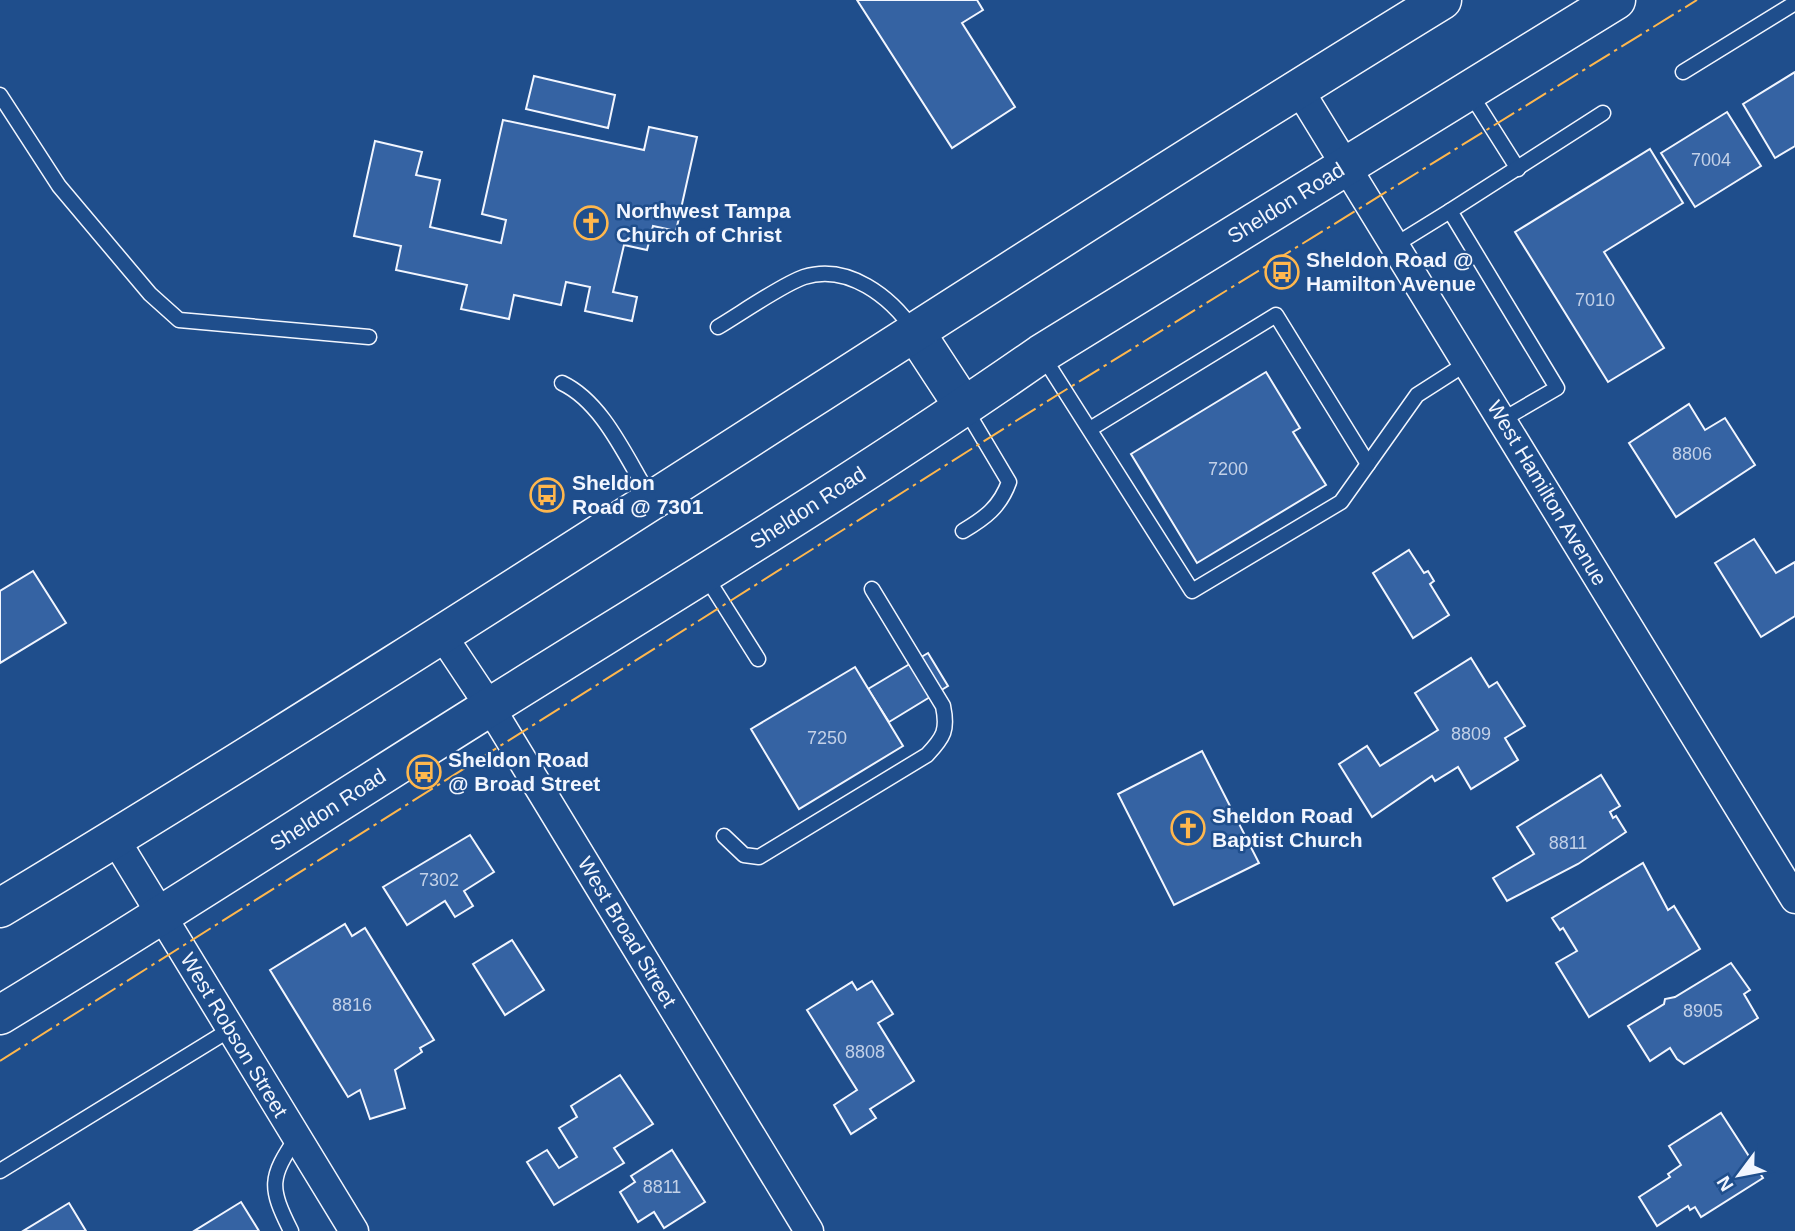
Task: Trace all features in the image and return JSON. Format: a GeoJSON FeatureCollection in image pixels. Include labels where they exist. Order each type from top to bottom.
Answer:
{"type":"FeatureCollection","features":[{"type":"Feature","properties":{"kind":"main road"},"geometry":{"type":"LineString","coordinates":[[0,908],[442,635],[1298,88],[1442,0]]}},
{"type":"Feature","properties":{"kind":"main road","name":"Sheldon Road"},"geometry":{"type":"LineString","coordinates":[[0,1015],[162,917],[490,707],[705,574],[964,407],[1041,354],[1616,0]]}},
{"type":"Feature","properties":{"kind":"main road"},"geometry":{"type":"LineString","coordinates":[[915,332],[964,407]]}},
{"type":"Feature","properties":{"kind":"street","name":"West Hamilton Avenue"},"geometry":{"type":"LineString","coordinates":[[1298,88],[1795,898]]}},
{"type":"Feature","properties":{"kind":"street","name":"West Broad Street"},"geometry":{"type":"LineString","coordinates":[[442,635],[490,707],[809,1231]]}},
{"type":"Feature","properties":{"kind":"street","name":"West Robson Street"},"geometry":{"type":"LineString","coordinates":[[115,839],[354,1231]]}},
{"type":"Feature","properties":{"kind":"lane"},"geometry":{"type":"LineString","coordinates":[[1683,72],[1795,3]]}},
{"type":"Feature","properties":{"kind":"lane"},"geometry":{"type":"LineString","coordinates":[[1468,91],[1518,169]]}},
{"type":"Feature","properties":{"kind":"lane"},"geometry":{"type":"LineString","coordinates":[[0,95],[60,186],[150,294],[179,320],[369,337]]}},
{"type":"Feature","properties":{"kind":"lane"},"geometry":{"type":"LineString","coordinates":[[1395,245],[1603,113]]}},
{"type":"Feature","properties":{"kind":"lane"},"geometry":{"type":"LineString","coordinates":[[1450,211],[1557,388],[1502,420]]}},
{"type":"Feature","properties":{"kind":"lane"},"geometry":{"type":"LineString","coordinates":[[718,327],[804,277],[837,274],[875,290],[898,307],[915,332]]}},
{"type":"Feature","properties":{"kind":"lane"},"geometry":{"type":"LineString","coordinates":[[1090,429],[1276,315],[1368,464]]}},
{"type":"Feature","properties":{"kind":"lane"},"geometry":{"type":"LineString","coordinates":[[1041,354],[1192,591],[1341,502],[1417,395],[1467,363]]}},
{"type":"Feature","properties":{"kind":"lane"},"geometry":{"type":"LineString","coordinates":[[562,383],[575,389],[592,405],[651,499]]}},
{"type":"Feature","properties":{"kind":"lane"},"geometry":{"type":"LineString","coordinates":[[963,531],[986,517],[1003,500],[1009,482],[964,407]]}},
{"type":"Feature","properties":{"kind":"lane"},"geometry":{"type":"LineString","coordinates":[[705,574],[758,659]]}},
{"type":"Feature","properties":{"kind":"lane"},"geometry":{"type":"LineString","coordinates":[[724,836],[744,855],[759,857],[926,755],[939,742],[947,724],[943,706],[872,589]]}},
{"type":"Feature","properties":{"kind":"lane"},"geometry":{"type":"LineString","coordinates":[[0,1171],[231,1029]]}},
{"type":"Feature","properties":{"kind":"lane"},"geometry":{"type":"LineString","coordinates":[[291,1231],[276,1200],[277,1166],[297,1137]]}},
{"type":"Feature","properties":{"kind":"building"},"geometry":{"type":"Polygon","coordinates":[[[857,0],[977,0],[983,10],[962,23],[1015,107],[952,148],[857,0]]]}},
{"type":"Feature","properties":{"kind":"building"},"geometry":{"type":"Polygon","coordinates":[[[1795,72],[1795,146],[1775,158],[1743,104],[1795,72]]]}},
{"type":"Feature","properties":{"kind":"building"},"geometry":{"type":"Polygon","coordinates":[[[534,76],[615,95],[608,128],[526,109],[534,76]]]}},
{"type":"Feature","properties":{"kind":"building"},"geometry":{"type":"Polygon","coordinates":[[[1727,112],[1761,166],[1695,207],[1661,153],[1727,112]]]}},
{"type":"Feature","properties":{"kind":"building","name":"Northwest Tampa Church of Christ"},"geometry":{"type":"Polygon","coordinates":[[[503,120],[644,150],[649,127],[697,137],[676,231],[653,226],[647,250],[624,245],[613,292],[637,297],[632,321],[585,311],[590,287],[566,282],[561,305],[514,295],[509,319],[461,309],[467,285],[396,270],[401,246],[354,236],[375,141],[422,152],[416,175],[440,180],[430,227],[501,243],[506,220],[482,214],[503,120]]]}},
{"type":"Feature","properties":{"kind":"building"},"geometry":{"type":"Polygon","coordinates":[[[1650,149],[1683,203],[1604,252],[1664,348],[1608,382],[1515,232],[1650,149]]]}},
{"type":"Feature","properties":{"kind":"building"},"geometry":{"type":"Polygon","coordinates":[[[1266,372],[1300,428],[1293,432],[1326,485],[1197,563],[1131,454],[1266,372]]]}},
{"type":"Feature","properties":{"kind":"building"},"geometry":{"type":"Polygon","coordinates":[[[1689,404],[1705,430],[1725,418],[1755,465],[1676,517],[1629,443],[1689,404]]]}},
{"type":"Feature","properties":{"kind":"building"},"geometry":{"type":"Polygon","coordinates":[[[1754,539],[1776,573],[1795,562],[1795,616],[1761,637],[1715,563],[1754,539]]]}},
{"type":"Feature","properties":{"kind":"building"},"geometry":{"type":"Polygon","coordinates":[[[1409,550],[1424,573],[1428,571],[1434,581],[1430,584],[1449,615],[1413,638],[1373,573],[1409,550]]]}},
{"type":"Feature","properties":{"kind":"building"},"geometry":{"type":"Polygon","coordinates":[[[33,571],[66,623],[0,663],[0,591],[33,571]]]}},
{"type":"Feature","properties":{"kind":"building"},"geometry":{"type":"Polygon","coordinates":[[[928,653],[948,686],[889,722],[868,689],[928,653]]]}},
{"type":"Feature","properties":{"kind":"building"},"geometry":{"type":"Polygon","coordinates":[[[1471,658],[1489,687],[1497,682],[1525,726],[1505,738],[1518,760],[1471,789],[1458,767],[1435,781],[1432,776],[1372,817],[1339,764],[1367,746],[1380,766],[1438,730],[1415,693],[1471,658]]]}},
{"type":"Feature","properties":{"kind":"building"},"geometry":{"type":"Polygon","coordinates":[[[855,667],[903,746],[799,809],[751,729],[855,667]]]}},
{"type":"Feature","properties":{"kind":"building","name":"Sheldon Road Baptist Church"},"geometry":{"type":"Polygon","coordinates":[[[1202,751],[1259,863],[1174,905],[1118,794],[1202,751]]]}},
{"type":"Feature","properties":{"kind":"building"},"geometry":{"type":"Polygon","coordinates":[[[1601,775],[1620,806],[1610,812],[1613,818],[1616,816],[1626,832],[1578,864],[1507,901],[1493,878],[1534,854],[1517,827],[1601,775]]]}},
{"type":"Feature","properties":{"kind":"building"},"geometry":{"type":"Polygon","coordinates":[[[470,835],[494,872],[464,891],[473,906],[455,917],[445,901],[407,925],[383,887],[470,835]]]}},
{"type":"Feature","properties":{"kind":"building"},"geometry":{"type":"Polygon","coordinates":[[[1643,863],[1668,910],[1674,906],[1700,949],[1589,1017],[1556,963],[1577,951],[1563,928],[1560,930],[1552,918],[1643,863]]]}},
{"type":"Feature","properties":{"kind":"building"},"geometry":{"type":"Polygon","coordinates":[[[345,924],[352,936],[365,928],[434,1040],[420,1048],[422,1052],[395,1070],[405,1108],[370,1119],[360,1090],[348,1097],[270,970],[345,924]]]}},
{"type":"Feature","properties":{"kind":"building"},"geometry":{"type":"Polygon","coordinates":[[[512,940],[544,990],[505,1015],[473,964],[512,940]]]}},
{"type":"Feature","properties":{"kind":"building"},"geometry":{"type":"Polygon","coordinates":[[[1731,963],[1750,990],[1744,994],[1758,1018],[1684,1064],[1670,1048],[1650,1061],[1628,1026],[1664,1004],[1665,999],[1675,997],[1731,963]]]}},
{"type":"Feature","properties":{"kind":"building"},"geometry":{"type":"Polygon","coordinates":[[[872,981],[893,1014],[878,1023],[914,1081],[870,1109],[876,1118],[851,1134],[834,1105],[857,1090],[807,1010],[852,982],[857,990],[872,981]]]}},
{"type":"Feature","properties":{"kind":"building"},"geometry":{"type":"Polygon","coordinates":[[[620,1075],[653,1124],[614,1148],[624,1163],[554,1205],[527,1162],[547,1150],[559,1168],[577,1157],[559,1128],[577,1117],[571,1106],[620,1075]]]}},
{"type":"Feature","properties":{"kind":"building"},"geometry":{"type":"Polygon","coordinates":[[[1721,1113],[1763,1178],[1701,1217],[1695,1207],[1690,1210],[1688,1206],[1657,1226],[1639,1197],[1670,1177],[1668,1174],[1681,1165],[1669,1146],[1721,1113]]]}},
{"type":"Feature","properties":{"kind":"building"},"geometry":{"type":"Polygon","coordinates":[[[672,1150],[705,1202],[664,1228],[654,1212],[638,1222],[620,1192],[635,1182],[631,1176],[672,1150]]]}},
{"type":"Feature","properties":{"kind":"building"},"geometry":{"type":"Polygon","coordinates":[[[241,1202],[259,1231],[194,1231],[241,1202]]]}},
{"type":"Feature","properties":{"kind":"building"},"geometry":{"type":"Polygon","coordinates":[[[69,1203],[86,1231],[23,1231],[69,1203]]]}},
{"type":"Feature","properties":{"kind":"power"},"geometry":{"type":"LineString","coordinates":[[0,1061],[1046,402],[1697,0]]}},
{"type":"Feature","properties":{"kind":"place","name":"Northwest Tampa Church of Christ"},"geometry":{"type":"Point","coordinates":[591,223]}},
{"type":"Feature","properties":{"kind":"place","name":"Sheldon Road @ Hamilton Avenue"},"geometry":{"type":"Point","coordinates":[1282,272]}},
{"type":"Feature","properties":{"kind":"place","name":"Sheldon Road @ 7301"},"geometry":{"type":"Point","coordinates":[547,495]}},
{"type":"Feature","properties":{"kind":"place","name":"Sheldon Road @ Broad Street"},"geometry":{"type":"Point","coordinates":[424,772]}},
{"type":"Feature","properties":{"kind":"place","name":"Sheldon Road Baptist Church"},"geometry":{"type":"Point","coordinates":[1188,828]}}]}
